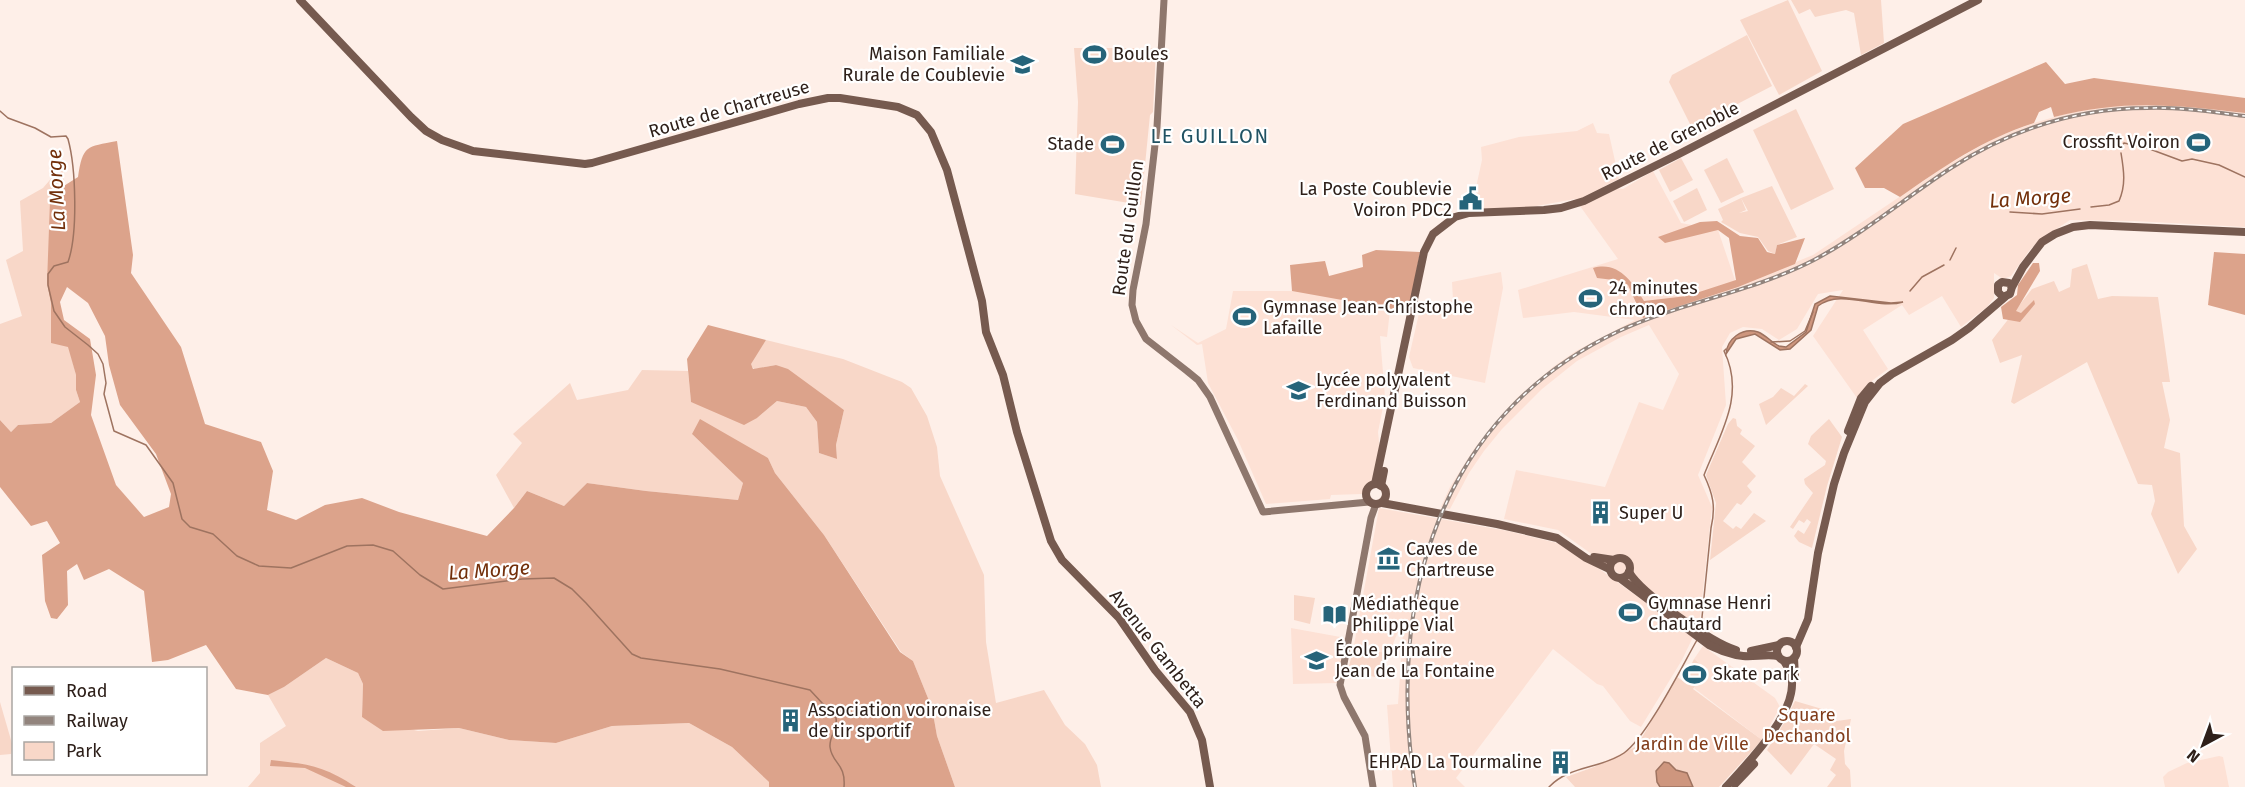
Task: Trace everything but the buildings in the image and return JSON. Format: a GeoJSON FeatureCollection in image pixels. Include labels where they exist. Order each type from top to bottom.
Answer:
{"type":"FeatureCollection","features":[{"type":"Feature","properties":{"kind":"main road","name":"Route de Chartreuse"},"geometry":{"type":"LineString","coordinates":[[300,0],[420,125],[450,145],[473,151],[592,163],[799,104],[828,98],[898,107],[917,115],[931,132],[947,170],[982,301],[986,332],[1003,375],[1011,407]]}},
{"type":"Feature","properties":{"kind":"main road","name":"Route de Grenoble"},"geometry":{"type":"LineString","coordinates":[[1378,485],[1398,369],[1427,243],[1438,228],[1455,217],[1469,213],[1544,210],[1584,201],[1978,0]]}},
{"type":"Feature","properties":{"kind":"main road"},"geometry":{"type":"LineString","coordinates":[[2001,295],[1998,285],[2009,284],[2047,238],[2078,226],[2245,232]]}},
{"type":"Feature","properties":{"kind":"main road"},"geometry":{"type":"LineString","coordinates":[[1732,787],[1766,748],[1787,714],[1795,694],[1796,647],[1808,619],[1825,517],[1851,422],[1861,398],[1877,379],[1890,370],[1920,354],[1933,350],[1969,328],[1989,311],[2001,295],[2012,293],[2009,284]]}},
{"type":"Feature","properties":{"kind":"main road","name":"Avenue Gambetta"},"geometry":{"type":"LineString","coordinates":[[1011,407],[1044,521],[1056,551],[1119,618],[1155,670],[1190,712],[1202,740],[1210,787]]}},
{"type":"Feature","properties":{"kind":"main road"},"geometry":{"type":"LineString","coordinates":[[1378,485],[1367,489],[1375,501],[1508,526],[1557,538],[1586,558],[1609,569],[1613,576],[1621,579],[1723,652],[1794,658]]}},
{"type":"Feature","properties":{"kind":"main road"},"geometry":{"type":"LineString","coordinates":[[1375,501],[1378,485]]}},
{"type":"Feature","properties":{"kind":"main road"},"geometry":{"type":"LineString","coordinates":[[1508,526],[1517,525],[1549,532],[1566,538],[1593,556],[1627,560],[1630,564],[1629,572],[1621,579]]}},
{"type":"Feature","properties":{"kind":"main road"},"geometry":{"type":"LineString","coordinates":[[1609,569],[1614,560]]}},
{"type":"Feature","properties":{"kind":"main road"},"geometry":{"type":"LineString","coordinates":[[1629,572],[1639,586],[1698,634],[1735,650],[1747,651],[1779,645],[1804,630]]}},
{"type":"Feature","properties":{"kind":"main road"},"geometry":{"type":"LineString","coordinates":[[1787,641],[1796,647]]}},
{"type":"Feature","properties":{"kind":"main road"},"geometry":{"type":"LineString","coordinates":[[1726,787],[1763,746],[1783,712],[1792,683],[1789,670],[1781,658],[1779,645]]}},
{"type":"Feature","properties":{"kind":"street","name":"Route du Guillon"},"geometry":{"type":"LineString","coordinates":[[1164,0],[1157,127],[1145,232],[1132,298],[1140,330],[1146,339],[1198,380],[1209,397],[1263,512],[1375,501]]}},
{"type":"Feature","properties":{"kind":"street"},"geometry":{"type":"LineString","coordinates":[[1373,787],[1365,736],[1340,685],[1375,501]]}},
{"type":"Feature","properties":{"kind":"shaded area"},"geometry":{"type":"Polygon","coordinates":[[[2046,62],[2065,84],[2094,78],[2245,98],[2245,113],[2150,105],[2080,111],[2054,117],[2051,107],[2039,112],[2034,123],[1980,146],[1948,164],[1900,197],[1884,188],[1865,188],[1855,168],[1903,124],[2046,62]]]}},
{"type":"Feature","properties":{"kind":"shaded area"},"geometry":{"type":"Polygon","coordinates":[[[2138,104],[2171,104],[2245,113],[2245,227],[2070,220],[2040,240],[2011,276],[2003,279],[1994,273],[1994,298],[1987,307],[1961,327],[1942,296],[1909,315],[1902,305],[1863,330],[1888,369],[1873,380],[1857,398],[1813,336],[1843,290],[1818,294],[1797,329],[1779,340],[1762,329],[1743,327],[1730,333],[1722,347],[1726,405],[1698,475],[1712,507],[1699,627],[1558,530],[1504,519],[1516,470],[1605,487],[1639,402],[1663,410],[1679,374],[1649,325],[1577,361],[1542,389],[1502,429],[1484,451],[1469,473],[1450,509],[1441,507],[1450,487],[1474,449],[1517,398],[1553,367],[1576,351],[1635,320],[1574,312],[1523,318],[1518,290],[1618,259],[1575,199],[1520,209],[1475,209],[1473,201],[1482,160],[1481,147],[1519,137],[1577,131],[1593,123],[1597,133],[1609,134],[1619,179],[1603,187],[1623,189],[1653,171],[1681,223],[1718,230],[1737,286],[1813,255],[1947,165],[1996,137],[2068,113],[2138,104]]]}},
{"type":"Feature","properties":{"kind":"shaded area"},"geometry":{"type":"Polygon","coordinates":[[[117,141],[133,255],[131,273],[181,347],[205,424],[261,442],[273,471],[267,510],[296,520],[325,505],[362,498],[399,512],[487,536],[527,491],[564,506],[587,483],[738,500],[743,483],[692,434],[700,419],[768,458],[775,473],[824,535],[900,652],[913,661],[932,708],[937,736],[955,787],[769,787],[769,782],[732,747],[689,723],[612,726],[556,743],[509,740],[459,728],[383,731],[362,717],[363,684],[358,673],[326,658],[284,687],[268,695],[236,689],[206,645],[168,660],[152,662],[144,591],[109,569],[84,580],[77,564],[67,571],[68,605],[57,619],[51,618],[45,601],[42,555],[60,543],[47,521],[31,526],[0,487],[0,420],[11,432],[18,425],[51,423],[80,402],[76,390],[76,375],[68,347],[51,343],[51,303],[47,283],[50,201],[59,189],[78,177],[84,153],[88,149],[117,141]],[[67,287],[60,302],[64,320],[90,339],[96,375],[91,415],[116,485],[144,517],[169,507],[171,494],[156,454],[120,405],[109,365],[105,336],[88,303],[67,287]]]}},
{"type":"Feature","properties":{"kind":"shaded area"},"geometry":{"type":"Polygon","coordinates":[[[1717,221],[1740,236],[1758,238],[1767,252],[1775,254],[1777,245],[1805,238],[1795,264],[1738,287],[1643,318],[1628,285],[1622,281],[1597,278],[1593,268],[1617,270],[1629,280],[1644,301],[1687,296],[1736,280],[1729,238],[1718,230],[1665,243],[1658,237],[1700,222],[1717,221]]]}},
{"type":"Feature","properties":{"kind":"shaded area"},"geometry":{"type":"Polygon","coordinates":[[[1376,250],[1420,252],[1409,312],[1292,291],[1290,265],[1325,261],[1329,276],[1363,267],[1362,255],[1376,250]]]}},
{"type":"Feature","properties":{"kind":"shaded area"},"geometry":{"type":"Polygon","coordinates":[[[2214,252],[2245,254],[2245,315],[2208,305],[2214,252]]]}},
{"type":"Feature","properties":{"kind":"shaded area"},"geometry":{"type":"Polygon","coordinates":[[[2033,263],[2039,263],[2040,271],[2016,311],[2021,313],[2034,300],[2035,304],[2020,322],[2003,319],[2001,307],[2017,295],[2018,285],[2033,263]]]}},
{"type":"Feature","properties":{"kind":"shaded area"},"geometry":{"type":"Polygon","coordinates":[[[1501,272],[1503,288],[1485,383],[1413,368],[1409,357],[1420,309],[1453,300],[1452,282],[1501,272]]]}},
{"type":"Feature","properties":{"kind":"shaded area","name":"Lycée polyvalent Ferdinand Buisson"},"geometry":{"type":"Polygon","coordinates":[[[1300,288],[1388,302],[1390,310],[1387,337],[1380,336],[1385,397],[1378,432],[1380,451],[1373,482],[1367,485],[1362,494],[1331,495],[1330,499],[1266,504],[1238,440],[1208,383],[1202,344],[1197,345],[1171,325],[1198,343],[1226,329],[1233,291],[1291,291],[1300,288]]]}},
{"type":"Feature","properties":{"kind":"shaded area"},"geometry":{"type":"Polygon","coordinates":[[[1830,296],[1891,303],[1903,302],[1893,304],[1848,299],[1827,301],[1818,306],[1811,330],[1790,349],[1780,350],[1755,334],[1736,339],[1726,354],[1732,339],[1746,331],[1758,332],[1776,345],[1786,347],[1806,332],[1815,304],[1830,296]]]}},
{"type":"Feature","properties":{"kind":"shaded area"},"geometry":{"type":"Polygon","coordinates":[[[708,325],[766,340],[751,364],[753,369],[776,365],[788,369],[844,410],[836,445],[837,459],[819,453],[817,422],[806,407],[777,401],[757,418],[744,425],[691,402],[687,359],[708,325]]]}},
{"type":"Feature","properties":{"kind":"shaded area"},"geometry":{"type":"Polygon","coordinates":[[[1379,508],[1508,531],[1561,544],[1693,637],[1682,660],[1641,727],[1630,721],[1603,686],[1597,684],[1553,649],[1456,778],[1465,787],[1393,787],[1387,705],[1398,704],[1403,633],[1399,629],[1389,654],[1354,645],[1379,508]]]}},
{"type":"Feature","properties":{"kind":"shaded area","name":"École primaire Jean de La Fontaine"},"geometry":{"type":"Polygon","coordinates":[[[1291,628],[1346,638],[1337,683],[1293,684],[1291,628]]]}},
{"type":"Feature","properties":{"kind":"shaded area"},"geometry":{"type":"Polygon","coordinates":[[[1703,646],[1775,698],[1780,707],[1762,740],[1694,688],[1708,669],[1694,659],[1703,646]]]}},
{"type":"Feature","properties":{"kind":"shaded area"},"geometry":{"type":"Polygon","coordinates":[[[2223,757],[2229,787],[2165,787],[2163,777],[2168,772],[2187,763],[2223,757]]]}},
{"type":"Feature","properties":{"kind":"shaded area"},"geometry":{"type":"Polygon","coordinates":[[[271,760],[316,767],[335,774],[356,787],[346,787],[305,768],[270,766],[271,760]]]}},
{"type":"Feature","properties":{"kind":"shaded area"},"geometry":{"type":"Polygon","coordinates":[[[1664,762],[1669,763],[1676,770],[1687,773],[1693,787],[1660,787],[1656,771],[1664,762]]]}},
{"type":"Feature","properties":{"kind":"green space"},"geometry":{"type":"Polygon","coordinates":[[[1788,0],[1822,71],[1779,95],[1740,20],[1788,0]]]}},
{"type":"Feature","properties":{"kind":"green space"},"geometry":{"type":"Polygon","coordinates":[[[1791,0],[1881,0],[1884,43],[1861,55],[1854,13],[1846,10],[1815,17],[1810,9],[1799,14],[1791,0]]]}},
{"type":"Feature","properties":{"kind":"green space"},"geometry":{"type":"Polygon","coordinates":[[[1747,35],[1772,86],[1697,125],[1690,124],[1669,82],[1672,75],[1747,35]]]}},
{"type":"Feature","properties":{"kind":"green space","name":"Stade"},"geometry":{"type":"Polygon","coordinates":[[[1074,48],[1156,48],[1153,112],[1150,115],[1141,205],[1075,194],[1078,102],[1074,48]]]}},
{"type":"Feature","properties":{"kind":"green space"},"geometry":{"type":"Polygon","coordinates":[[[1796,109],[1834,189],[1791,210],[1753,130],[1796,109]]]}},
{"type":"Feature","properties":{"kind":"green space"},"geometry":{"type":"Polygon","coordinates":[[[1681,158],[1693,180],[1670,192],[1659,170],[1681,158]]]}},
{"type":"Feature","properties":{"kind":"green space"},"geometry":{"type":"Polygon","coordinates":[[[1727,158],[1744,192],[1721,203],[1704,170],[1727,158]]]}},
{"type":"Feature","properties":{"kind":"green space"},"geometry":{"type":"Polygon","coordinates":[[[62,166],[66,193],[48,265],[76,375],[76,390],[80,402],[51,423],[18,425],[11,432],[0,420],[0,324],[22,316],[6,260],[23,251],[20,201],[43,188],[62,166]]]}},
{"type":"Feature","properties":{"kind":"green space"},"geometry":{"type":"Polygon","coordinates":[[[1772,186],[1797,237],[1777,245],[1775,254],[1768,251],[1758,237],[1740,233],[1721,222],[1723,220],[1718,209],[1741,198],[1772,186]]]}},
{"type":"Feature","properties":{"kind":"green space"},"geometry":{"type":"Polygon","coordinates":[[[1697,188],[1707,210],[1684,222],[1673,201],[1697,188]]]}},
{"type":"Feature","properties":{"kind":"green space"},"geometry":{"type":"Polygon","coordinates":[[[2087,264],[2098,299],[2112,296],[2158,297],[2170,382],[2162,382],[2170,420],[2164,448],[2180,453],[2184,526],[2197,549],[2178,574],[2151,514],[2155,501],[2152,485],[2138,484],[2087,362],[2014,404],[2011,402],[2022,355],[2000,363],[1992,340],[2032,289],[2054,281],[2059,292],[2070,287],[2072,269],[2087,264]]]}},
{"type":"Feature","properties":{"kind":"green space"},"geometry":{"type":"Polygon","coordinates":[[[766,340],[843,359],[902,382],[911,388],[927,416],[937,447],[940,476],[984,575],[986,642],[996,703],[1044,690],[1065,725],[1085,744],[1097,765],[1101,787],[955,787],[937,736],[932,708],[913,661],[901,652],[824,535],[775,473],[768,458],[692,434],[743,483],[738,500],[587,483],[564,506],[527,491],[514,508],[496,475],[522,443],[513,434],[570,383],[577,400],[628,390],[642,370],[688,371],[691,402],[757,418],[777,401],[806,407],[817,422],[819,453],[837,459],[836,445],[844,410],[776,365],[754,369],[750,364],[766,340]]]}},
{"type":"Feature","properties":{"kind":"green space"},"geometry":{"type":"Polygon","coordinates":[[[1805,384],[1808,386],[1766,425],[1759,404],[1773,397],[1781,388],[1794,396],[1805,384]]]}},
{"type":"Feature","properties":{"kind":"green space"},"geometry":{"type":"Polygon","coordinates":[[[1733,418],[1742,430],[1740,434],[1755,446],[1742,462],[1756,476],[1747,486],[1752,492],[1741,505],[1737,503],[1723,521],[1733,529],[1736,526],[1741,529],[1754,513],[1766,521],[1710,560],[1716,503],[1706,475],[1728,424],[1733,418]]]}},
{"type":"Feature","properties":{"kind":"green space"},"geometry":{"type":"Polygon","coordinates":[[[1829,419],[1842,437],[1812,548],[1799,542],[1794,536],[1798,530],[1804,534],[1811,522],[1807,519],[1804,523],[1799,520],[1793,529],[1790,527],[1813,493],[1805,484],[1804,479],[1825,465],[1826,461],[1808,444],[1811,436],[1829,419]]]}},
{"type":"Feature","properties":{"kind":"green space"},"geometry":{"type":"Polygon","coordinates":[[[1294,595],[1315,598],[1310,624],[1294,620],[1294,595]]]}},
{"type":"Feature","properties":{"kind":"green space"},"geometry":{"type":"Polygon","coordinates":[[[1354,645],[1389,654],[1376,677],[1348,671],[1354,645]]]}},
{"type":"Feature","properties":{"kind":"green space"},"geometry":{"type":"Polygon","coordinates":[[[326,658],[358,673],[363,684],[362,717],[418,731],[459,728],[509,740],[556,743],[612,726],[689,723],[732,747],[769,782],[769,787],[248,787],[260,773],[260,743],[286,726],[268,695],[284,687],[326,658]]]}},
{"type":"Feature","properties":{"kind":"green space","name":"Jardin de Ville"},"geometry":{"type":"Polygon","coordinates":[[[1694,659],[1707,669],[1693,689],[1762,740],[1719,787],[1575,787],[1566,777],[1594,767],[1637,746],[1677,677],[1683,681],[1694,659]]]}},
{"type":"Feature","properties":{"kind":"green space","name":"Square Dechandol"},"geometry":{"type":"Polygon","coordinates":[[[1795,701],[1829,711],[1830,722],[1851,719],[1844,751],[1845,764],[1850,770],[1851,787],[1827,787],[1836,775],[1830,770],[1836,759],[1814,744],[1791,775],[1767,750],[1795,701]]]}},
{"type":"Feature","properties":{"kind":"green space"},"geometry":{"type":"Polygon","coordinates":[[[0,702],[12,750],[11,754],[0,755],[0,702]]]}},
{"type":"Feature","properties":{"kind":"waterway","name":"La Morge"},"geometry":{"type":"LineString","coordinates":[[0,111],[8,118],[51,137],[66,136],[68,139],[74,183],[75,218],[68,262],[54,266],[48,274],[54,311],[65,327],[98,354],[103,364],[106,383],[104,394],[114,431],[146,445],[173,483],[182,519],[190,527],[213,534],[237,556],[259,566],[291,568],[347,546],[373,545],[393,551],[420,575],[443,589],[522,579],[554,578],[572,589],[632,654],[641,658],[720,669],[810,690],[836,718],[830,747],[843,773],[844,787]]}},
{"type":"Feature","properties":{"kind":"waterway","name":"La Morge"},"geometry":{"type":"LineString","coordinates":[[2121,148],[2124,143],[2147,148],[2182,161],[2192,159],[2219,165],[2245,177]]}},
{"type":"Feature","properties":{"kind":"waterway","name":"La Morge"},"geometry":{"type":"LineString","coordinates":[[2091,207],[2109,205],[2119,201],[2124,178],[2121,153]]}},
{"type":"Feature","properties":{"kind":"waterway","name":"La Morge"},"geometry":{"type":"LineString","coordinates":[[2010,212],[2042,214],[2080,209]]}},
{"type":"Feature","properties":{"kind":"waterway","name":"La Morge"},"geometry":{"type":"LineString","coordinates":[[1950,260],[1956,248]]}},
{"type":"Feature","properties":{"kind":"waterway","name":"La Morge"},"geometry":{"type":"LineString","coordinates":[[1910,291],[1922,277],[1944,265]]}},
{"type":"Feature","properties":{"kind":"waterway","name":"La Morge"},"geometry":{"type":"LineString","coordinates":[[1771,342],[1790,341],[1805,331],[1813,312]]}},
{"type":"Feature","properties":{"kind":"waterway","name":"La Morge"},"geometry":{"type":"LineString","coordinates":[[1701,627],[1713,514],[1710,488],[1704,475],[1723,429],[1732,399],[1730,367],[1724,351],[1726,349]]}},
{"type":"Feature","properties":{"kind":"waterway","name":"La Morge"},"geometry":{"type":"LineString","coordinates":[[1549,787],[1566,775],[1615,758],[1633,745],[1653,717],[1697,640]]}},
{"type":"Feature","properties":{"kind":"railway"},"geometry":{"type":"LineString","coordinates":[[1415,787],[1408,718],[1409,650],[1419,584],[1438,522],[1467,464],[1507,412],[1557,367],[1619,331],[1643,321],[1766,281],[1814,260],[1867,227],[1951,168],[2021,132],[2070,117],[2122,109],[2172,108],[2245,116]]}},
{"type":"Feature","properties":{"kind":"place","name":"Boules"},"geometry":{"type":"Point","coordinates":[1095,54]}},
{"type":"Feature","properties":{"kind":"place","name":"Maison Familiale Rurale de Coublevie"},"geometry":{"type":"Point","coordinates":[1023,64]}},
{"type":"Feature","properties":{"kind":"place","name":"Crossfit Voiron"},"geometry":{"type":"Point","coordinates":[2198,142]}},
{"type":"Feature","properties":{"kind":"place","name":"Stade"},"geometry":{"type":"Point","coordinates":[1112,144]}},
{"type":"Feature","properties":{"kind":"place","name":"La Poste Coublevie Voiron PDC2"},"geometry":{"type":"Point","coordinates":[1470,199]}},
{"type":"Feature","properties":{"kind":"place","name":"24 minutes chrono"},"geometry":{"type":"Point","coordinates":[1591,298]}},
{"type":"Feature","properties":{"kind":"place","name":"Gymnase Jean-Christophe Lafaille"},"geometry":{"type":"Point","coordinates":[1245,317]}},
{"type":"Feature","properties":{"kind":"place","name":"Lycée polyvalent Ferdinand Buisson"},"geometry":{"type":"Point","coordinates":[1298,390]}},
{"type":"Feature","properties":{"kind":"place","name":"Super U"},"geometry":{"type":"Point","coordinates":[1601,513]}},
{"type":"Feature","properties":{"kind":"place","name":"Caves de Chartreuse"},"geometry":{"type":"Point","coordinates":[1388,559]}},
{"type":"Feature","properties":{"kind":"place","name":"Gymnase Henri Chautard"},"geometry":{"type":"Point","coordinates":[1630,613]}},
{"type":"Feature","properties":{"kind":"place","name":"Médiathèque Philippe Vial"},"geometry":{"type":"Point","coordinates":[1334,614]}},
{"type":"Feature","properties":{"kind":"place","name":"École primaire Jean de La Fontaine"},"geometry":{"type":"Point","coordinates":[1317,660]}},
{"type":"Feature","properties":{"kind":"place","name":"Skate park"},"geometry":{"type":"Point","coordinates":[1695,674]}},
{"type":"Feature","properties":{"kind":"place","name":"Association voironaise de tir sportif"},"geometry":{"type":"Point","coordinates":[790,720]}},
{"type":"Feature","properties":{"kind":"place","name":"EHPAD La Tourmaline"},"geometry":{"type":"Point","coordinates":[1560,762]}},
{"type":"Feature","properties":{"kind":"district","name":"LE GUILLON"},"geometry":{"type":"Point","coordinates":[1210,136]}}]}
